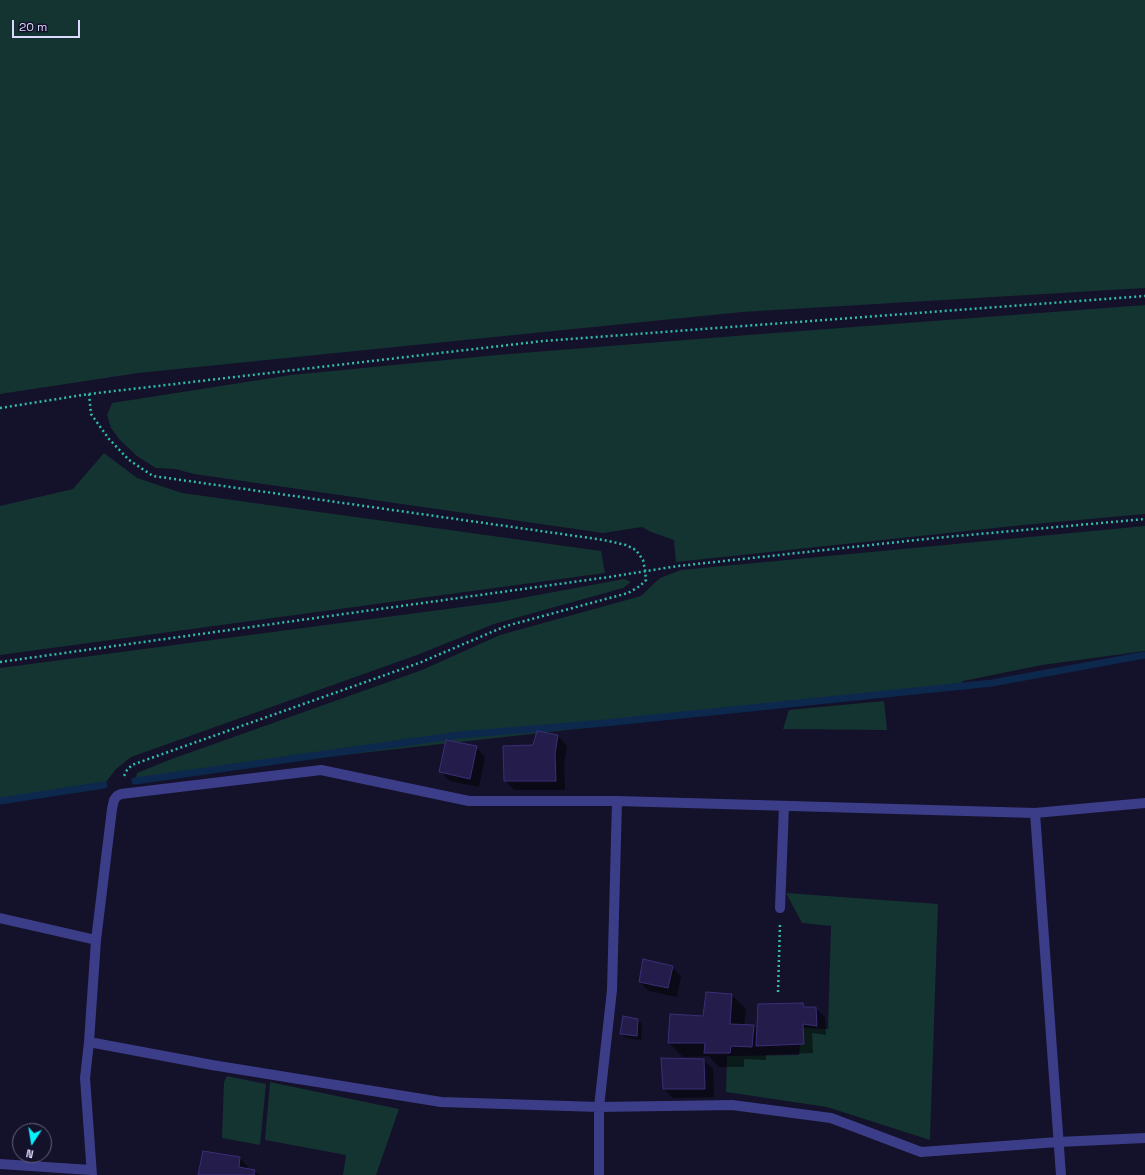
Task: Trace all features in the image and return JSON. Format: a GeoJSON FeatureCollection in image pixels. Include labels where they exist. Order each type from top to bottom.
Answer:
{"type":"FeatureCollection","features":[{"type":"Feature","properties":{"kind":"street"},"geometry":{"type":"LineString","coordinates":[[0,1164],[92,1172],[85,1078],[96,940],[112,808],[114,800],[121,794],[321,770],[469,801],[617,801],[1035,813],[1145,803]]}},
{"type":"Feature","properties":{"kind":"street"},"geometry":{"type":"LineString","coordinates":[[600,1175],[599,1107],[612,990],[617,801]]}},
{"type":"Feature","properties":{"kind":"street"},"geometry":{"type":"LineString","coordinates":[[780,908],[784,806]]}},
{"type":"Feature","properties":{"kind":"street"},"geometry":{"type":"LineString","coordinates":[[1035,813],[1061,1175]]}},
{"type":"Feature","properties":{"kind":"street"},"geometry":{"type":"LineString","coordinates":[[0,918],[96,940]]}},
{"type":"Feature","properties":{"kind":"street"},"geometry":{"type":"LineString","coordinates":[[89,1042],[212,1065],[441,1102],[599,1107],[732,1105],[831,1118],[921,1152],[1058,1142],[1145,1138]]}},
{"type":"Feature","properties":{"kind":"path"},"geometry":{"type":"LineString","coordinates":[[0,408],[89,394],[543,341],[1145,296]]}},
{"type":"Feature","properties":{"kind":"path"},"geometry":{"type":"LineString","coordinates":[[89,394],[91,414],[109,439],[129,460],[153,476],[604,540],[626,545],[636,550],[642,560],[646,580],[640,586],[628,593],[506,626],[419,663],[132,765],[127,770],[122,780],[121,794]]}},
{"type":"Feature","properties":{"kind":"path"},"geometry":{"type":"LineString","coordinates":[[0,662],[609,577],[645,570],[935,538],[1145,519]]}},
{"type":"Feature","properties":{"kind":"path"},"geometry":{"type":"LineString","coordinates":[[778,992],[780,908]]}},
{"type":"Feature","properties":{"kind":"green space"},"geometry":{"type":"Polygon","coordinates":[[[0,0],[1145,0],[1145,288],[742,312],[138,373],[0,394],[0,0]]]}},
{"type":"Feature","properties":{"kind":"green space"},"geometry":{"type":"Polygon","coordinates":[[[1145,305],[1145,514],[1023,525],[676,562],[674,540],[651,532],[642,527],[603,533],[194,474],[175,469],[156,468],[137,456],[120,440],[111,428],[107,415],[112,403],[291,375],[497,355],[1145,305]]]}},
{"type":"Feature","properties":{"kind":"green space"},"geometry":{"type":"Polygon","coordinates":[[[104,453],[137,478],[182,493],[601,551],[605,573],[0,655],[0,506],[73,489],[104,453]]]}},
{"type":"Feature","properties":{"kind":"green space"},"geometry":{"type":"Polygon","coordinates":[[[1145,526],[1145,651],[1042,665],[963,681],[956,690],[856,698],[247,766],[135,781],[137,773],[169,760],[422,670],[500,635],[641,596],[660,578],[681,570],[1145,526]]]}},
{"type":"Feature","properties":{"kind":"green space"},"geometry":{"type":"Polygon","coordinates":[[[624,579],[631,582],[623,588],[494,624],[417,655],[131,757],[116,769],[104,785],[0,801],[0,668],[500,602],[624,579]]]}},
{"type":"Feature","properties":{"kind":"green space"},"geometry":{"type":"Polygon","coordinates":[[[884,701],[887,730],[783,729],[789,710],[884,701]]]}},
{"type":"Feature","properties":{"kind":"green space"},"geometry":{"type":"Polygon","coordinates":[[[786,893],[938,904],[930,1140],[827,1107],[726,1092],[727,1056],[799,1055],[802,1028],[828,1029],[831,926],[802,923],[786,893]]]}},
{"type":"Feature","properties":{"kind":"green space"},"geometry":{"type":"Polygon","coordinates":[[[227,1076],[266,1084],[260,1145],[222,1138],[224,1082],[227,1076]]]}},
{"type":"Feature","properties":{"kind":"green space"},"geometry":{"type":"Polygon","coordinates":[[[270,1082],[399,1109],[376,1175],[343,1175],[346,1155],[265,1140],[270,1082]]]}},
{"type":"Feature","properties":{"kind":"building"},"geometry":{"type":"Polygon","coordinates":[[[537,731],[558,735],[555,754],[556,781],[504,781],[503,746],[533,745],[537,731]]]}},
{"type":"Feature","properties":{"kind":"building"},"geometry":{"type":"Polygon","coordinates":[[[446,740],[477,746],[470,779],[439,772],[446,740]]]}},
{"type":"Feature","properties":{"kind":"building"},"geometry":{"type":"Polygon","coordinates":[[[643,959],[673,966],[668,988],[639,982],[643,959]]]}},
{"type":"Feature","properties":{"kind":"building"},"geometry":{"type":"Polygon","coordinates":[[[706,992],[732,994],[730,1024],[754,1025],[752,1047],[731,1046],[730,1053],[704,1053],[705,1043],[668,1043],[670,1014],[703,1016],[706,992]]]}},
{"type":"Feature","properties":{"kind":"building"},"geometry":{"type":"Polygon","coordinates":[[[803,1003],[804,1007],[816,1007],[817,1026],[803,1024],[804,1044],[756,1046],[758,1004],[803,1003]]]}},
{"type":"Feature","properties":{"kind":"building"},"geometry":{"type":"Polygon","coordinates":[[[623,1016],[638,1019],[637,1036],[620,1034],[623,1016]]]}},
{"type":"Feature","properties":{"kind":"building"},"geometry":{"type":"Polygon","coordinates":[[[661,1058],[704,1059],[705,1089],[663,1089],[661,1058]]]}},
{"type":"Feature","properties":{"kind":"building"},"geometry":{"type":"Polygon","coordinates":[[[203,1151],[240,1157],[239,1167],[255,1170],[254,1175],[198,1175],[203,1151]]]}},
{"type":"Feature","properties":{"kind":"waterway"},"geometry":{"type":"LineString","coordinates":[[135,781],[459,735],[605,723],[992,683],[1145,655]]}},
{"type":"Feature","properties":{"kind":"waterway"},"geometry":{"type":"LineString","coordinates":[[0,801],[104,785]]}}]}
